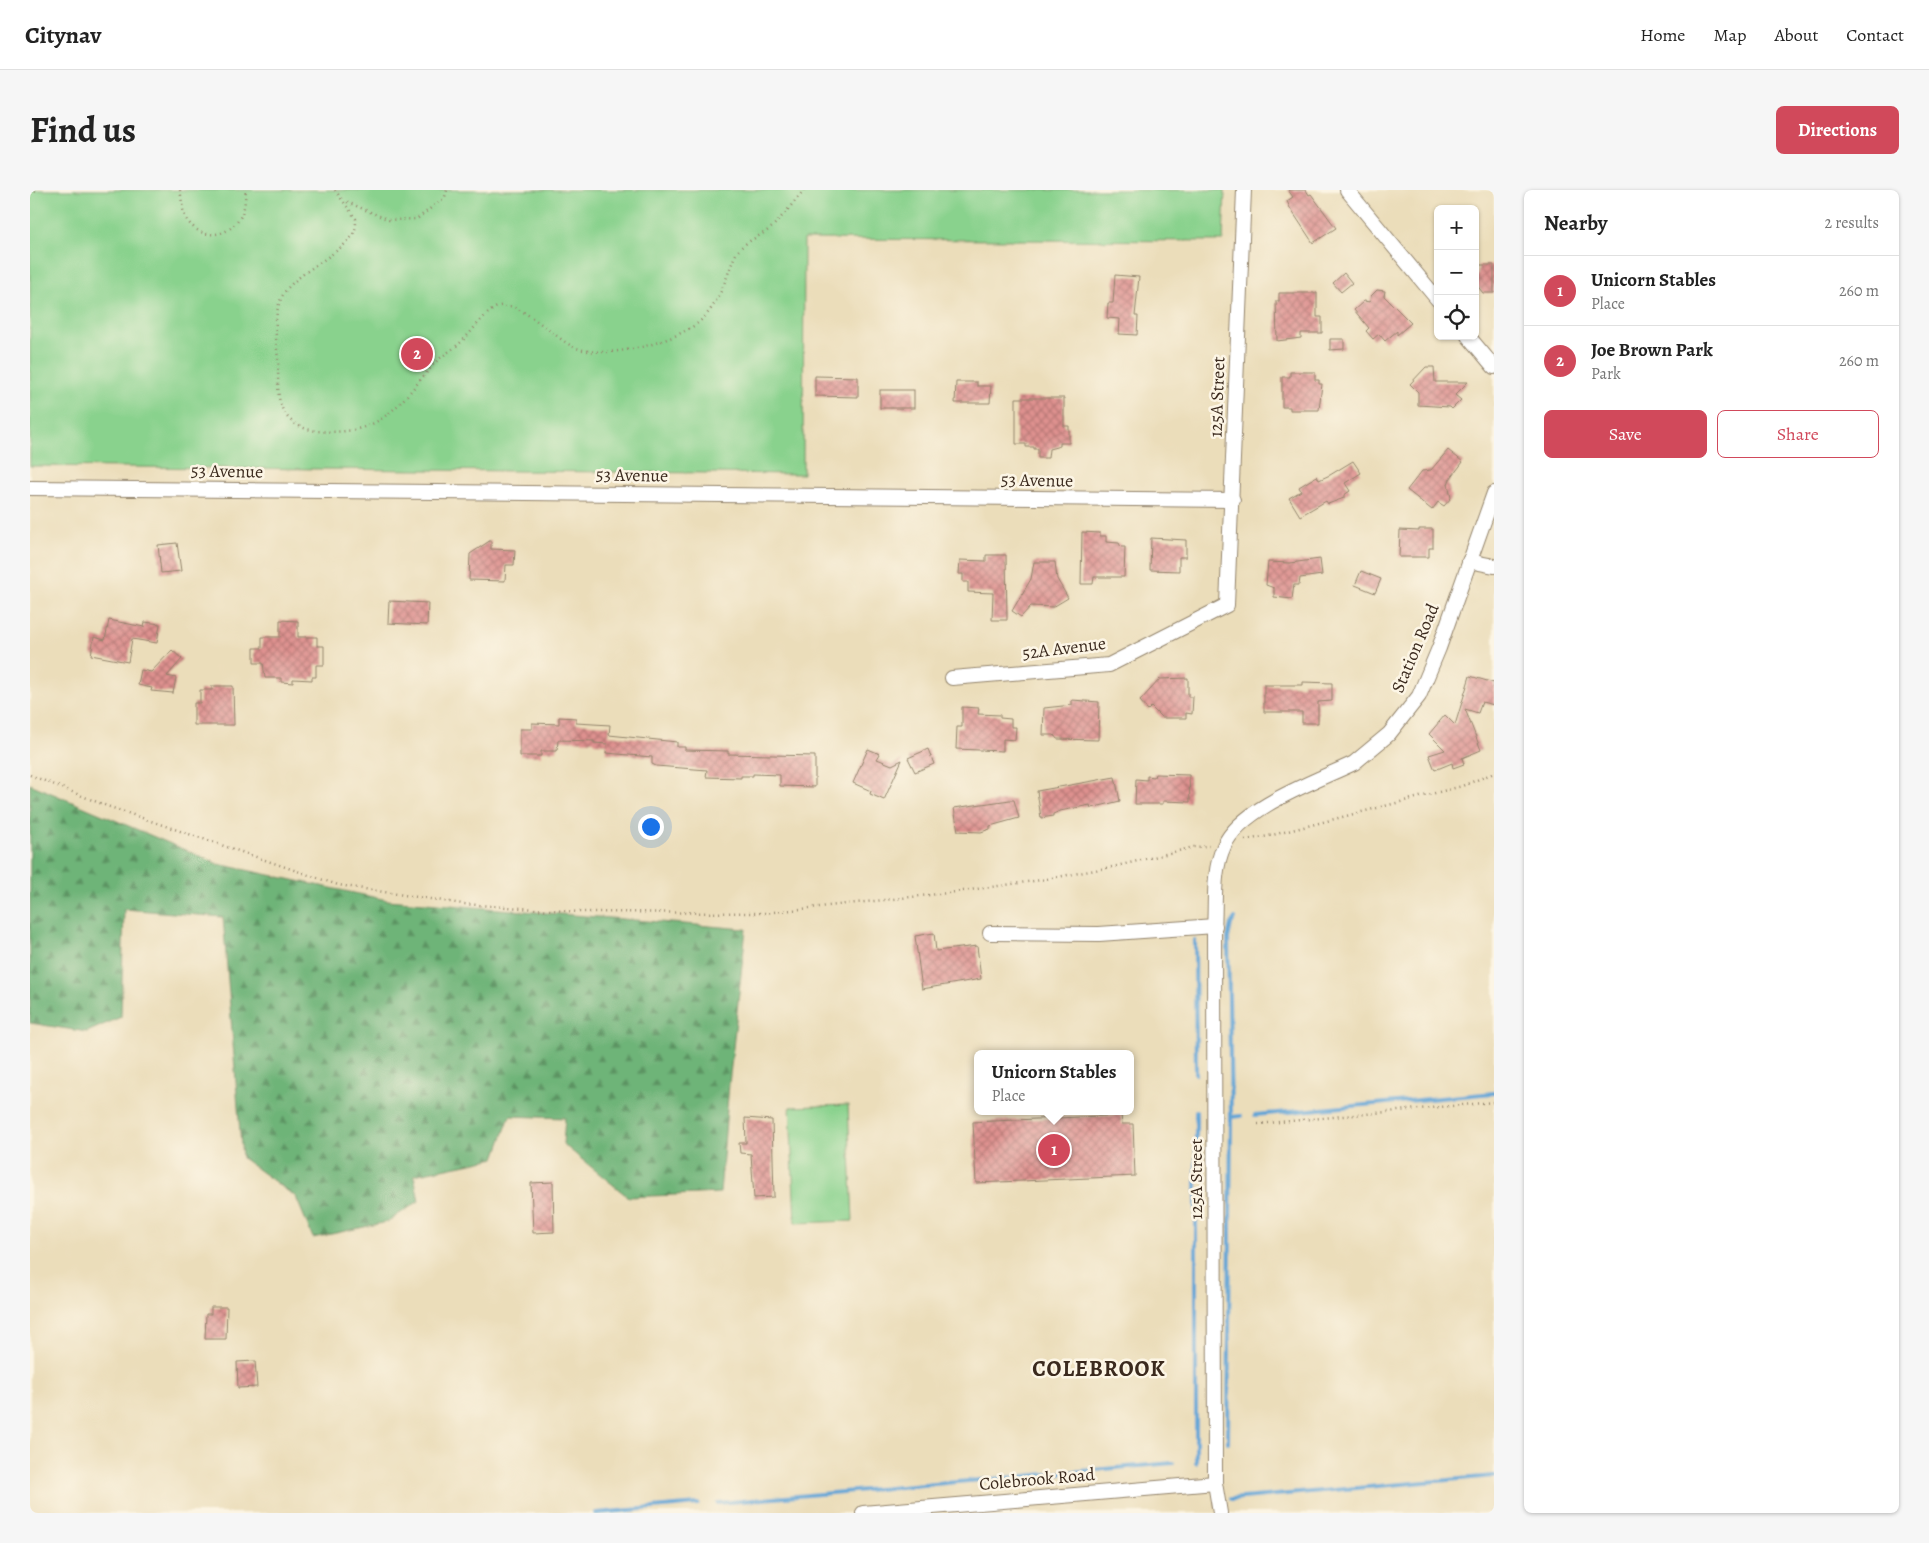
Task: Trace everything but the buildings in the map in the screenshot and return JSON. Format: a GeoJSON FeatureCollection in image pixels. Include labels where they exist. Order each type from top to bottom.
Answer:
{"type":"FeatureCollection","features":[{"type":"Feature","properties":{"kind":"street","name":"125A Street"},"geometry":{"type":"LineString","coordinates":[[1227,605],[1233,500],[1244,190]]}},
{"type":"Feature","properties":{"kind":"street"},"geometry":{"type":"LineString","coordinates":[[1347,190],[1434,295]]}},
{"type":"Feature","properties":{"kind":"street"},"geometry":{"type":"LineString","coordinates":[[1471,340],[1494,367]]}},
{"type":"Feature","properties":{"kind":"street","name":"53 Avenue"},"geometry":{"type":"LineString","coordinates":[[30,488],[1233,500]]}},
{"type":"Feature","properties":{"kind":"street","name":"Station Road"},"geometry":{"type":"LineString","coordinates":[[1226,841],[1246,818],[1260,808],[1354,763],[1389,734],[1419,696],[1439,648],[1494,493]]}},
{"type":"Feature","properties":{"kind":"street"},"geometry":{"type":"LineString","coordinates":[[1469,561],[1494,566]]}},
{"type":"Feature","properties":{"kind":"street","name":"52A Avenue"},"geometry":{"type":"LineString","coordinates":[[952,678],[1109,665],[1227,605]]}},
{"type":"Feature","properties":{"kind":"street","name":"125A Street"},"geometry":{"type":"LineString","coordinates":[[1220,1513],[1215,1483],[1214,926],[1216,872],[1226,841]]}},
{"type":"Feature","properties":{"kind":"street"},"geometry":{"type":"LineString","coordinates":[[990,933],[1099,934],[1214,926]]}},
{"type":"Feature","properties":{"kind":"street","name":"Colebrook Road"},"geometry":{"type":"LineString","coordinates":[[863,1513],[1215,1483]]}},
{"type":"Feature","properties":{"kind":"path"},"geometry":{"type":"LineString","coordinates":[[30,194],[39,190]]}},
{"type":"Feature","properties":{"kind":"path"},"geometry":{"type":"LineString","coordinates":[[180,190],[186,219],[199,232],[213,235],[234,226],[242,215],[246,190]]}},
{"type":"Feature","properties":{"kind":"path"},"geometry":{"type":"LineString","coordinates":[[335,190],[346,202],[356,219],[354,234],[343,245],[307,269],[295,281],[284,293],[277,315],[281,406],[289,419],[305,430],[332,432],[361,428],[388,416],[402,403],[436,362],[462,342],[486,314],[500,306],[510,306],[525,313],[574,347],[589,350],[615,351],[665,339],[697,324],[715,306],[738,250],[771,228],[804,190]]}},
{"type":"Feature","properties":{"kind":"path"},"geometry":{"type":"LineString","coordinates":[[346,202],[390,220],[416,219],[445,198],[447,190]]}},
{"type":"Feature","properties":{"kind":"path"},"geometry":{"type":"LineString","coordinates":[[30,775],[106,806],[338,885],[463,904],[580,912],[764,913],[948,893],[1041,880],[1117,866],[1194,847],[1269,836],[1462,786],[1494,773]]}},
{"type":"Feature","properties":{"kind":"path"},"geometry":{"type":"LineString","coordinates":[[1258,1124],[1494,1102]]}},
{"type":"Feature","properties":{"kind":"green space"},"geometry":{"type":"Polygon","coordinates":[[[30,190],[1225,190],[1223,241],[804,239],[803,474],[30,466],[30,190]]]}},
{"type":"Feature","properties":{"kind":"green space"},"geometry":{"type":"Polygon","coordinates":[[[30,784],[218,864],[387,900],[746,929],[729,1084],[720,1193],[628,1197],[563,1144],[565,1118],[510,1116],[495,1158],[414,1175],[419,1201],[387,1222],[313,1238],[296,1197],[242,1158],[223,917],[124,909],[121,1017],[87,1032],[30,1023],[30,784]]]}},
{"type":"Feature","properties":{"kind":"green space"},"geometry":{"type":"Polygon","coordinates":[[[848,1105],[853,1221],[795,1223],[790,1107],[848,1105]]]}},
{"type":"Feature","properties":{"kind":"waterway"},"geometry":{"type":"LineString","coordinates":[[1228,1442],[1231,1117],[1228,938],[1231,924],[1235,918]]}},
{"type":"Feature","properties":{"kind":"waterway"},"geometry":{"type":"LineString","coordinates":[[1195,940],[1196,1074]]}},
{"type":"Feature","properties":{"kind":"waterway"},"geometry":{"type":"LineString","coordinates":[[1255,1115],[1494,1093]]}},
{"type":"Feature","properties":{"kind":"waterway"},"geometry":{"type":"LineString","coordinates":[[1196,1111],[1196,1463]]}},
{"type":"Feature","properties":{"kind":"waterway"},"geometry":{"type":"LineString","coordinates":[[1231,1117],[1241,1116]]}},
{"type":"Feature","properties":{"kind":"waterway"},"geometry":{"type":"LineString","coordinates":[[718,1503],[1173,1463]]}},
{"type":"Feature","properties":{"kind":"waterway"},"geometry":{"type":"LineString","coordinates":[[1231,1499],[1494,1476]]}},
{"type":"Feature","properties":{"kind":"waterway"},"geometry":{"type":"LineString","coordinates":[[596,1513],[698,1504]]}},
{"type":"Feature","properties":{"kind":"place","name":"Joe Brown Park"},"geometry":{"type":"Point","coordinates":[417,354]}},
{"type":"Feature","properties":{"kind":"place","name":"Unicorn Stables"},"geometry":{"type":"Point","coordinates":[1054,1150]}},
{"type":"Feature","properties":{"kind":"district","name":"COLEBROOK"},"geometry":{"type":"Point","coordinates":[1099,1368]}}]}
